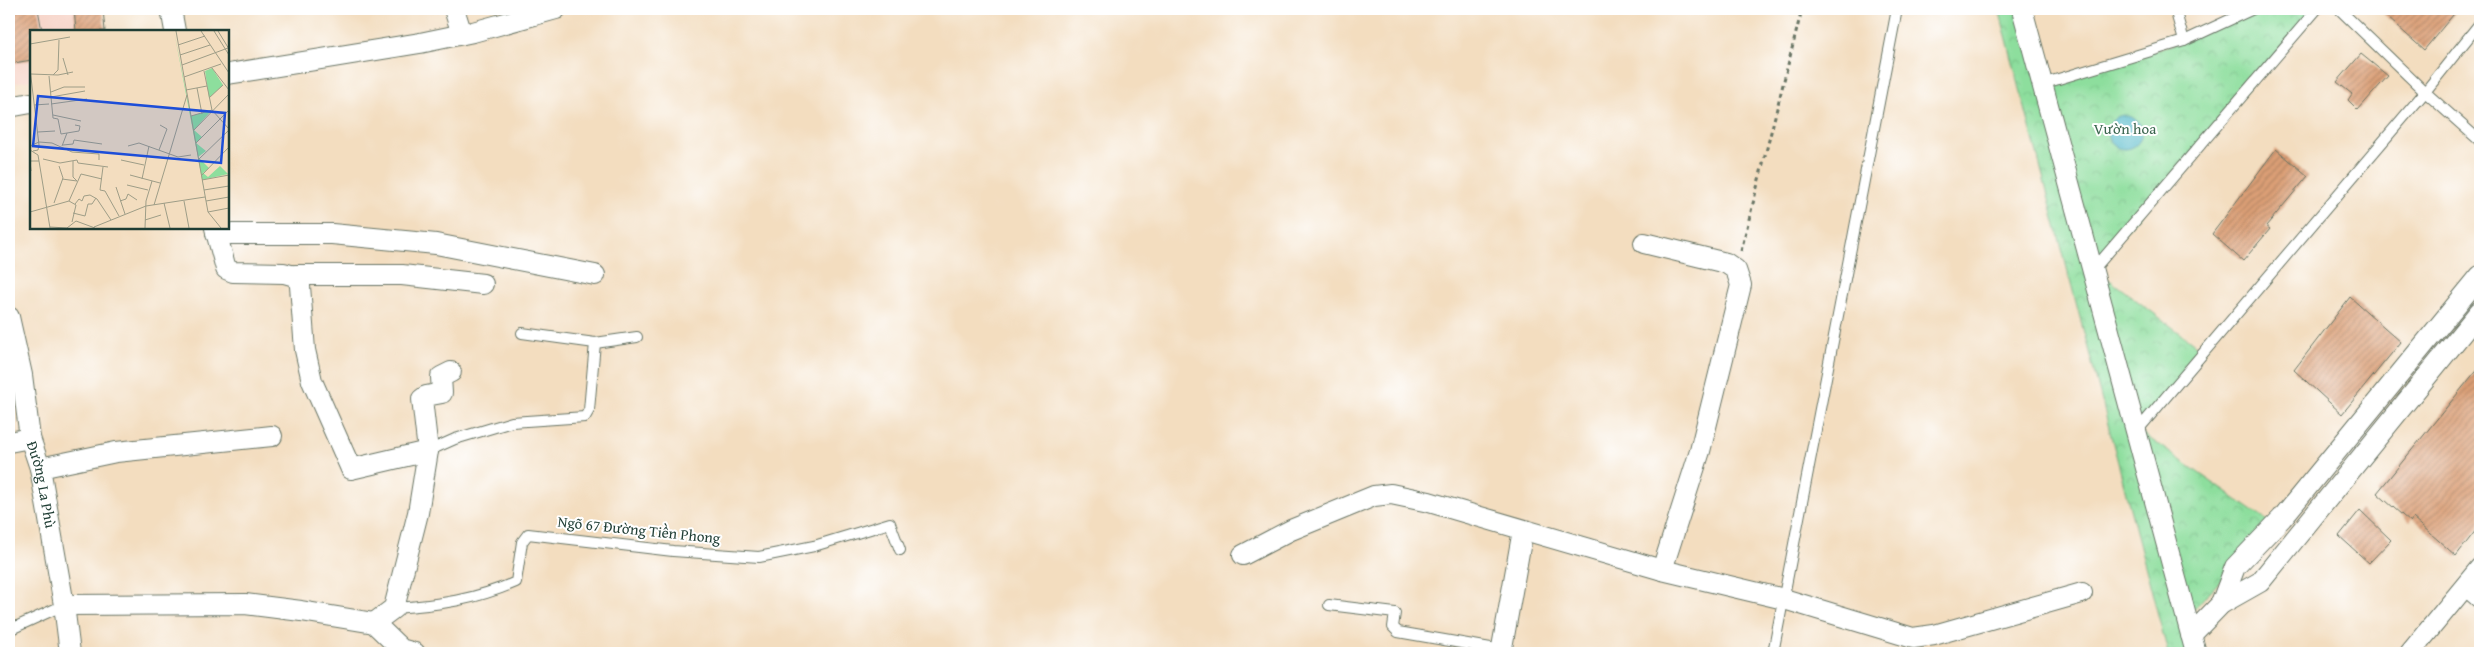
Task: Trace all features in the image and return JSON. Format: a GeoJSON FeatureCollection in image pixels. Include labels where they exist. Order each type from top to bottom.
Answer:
{"type":"FeatureCollection","features":[{"type":"Feature","properties":{"kind":"street"},"geometry":{"type":"LineString","coordinates":[[171,9],[175,30]]}},
{"type":"Feature","properties":{"kind":"street"},"geometry":{"type":"LineString","coordinates":[[454,9],[462,34]]}},
{"type":"Feature","properties":{"kind":"street"},"geometry":{"type":"LineString","coordinates":[[229,74],[462,34],[556,9]]}},
{"type":"Feature","properties":{"kind":"street"},"geometry":{"type":"LineString","coordinates":[[2022,9],[2094,269],[2193,644]]}},
{"type":"Feature","properties":{"kind":"street"},"geometry":{"type":"LineString","coordinates":[[9,106],[30,103]]}},
{"type":"Feature","properties":{"kind":"street"},"geometry":{"type":"LineString","coordinates":[[483,284],[402,275],[295,275],[233,272],[224,265],[216,231],[332,234],[436,244],[596,275]]}},
{"type":"Feature","properties":{"kind":"street"},"geometry":{"type":"LineString","coordinates":[[1644,243],[1718,260],[1736,270],[1741,285],[1700,451],[1662,570]]}},
{"type":"Feature","properties":{"kind":"street"},"geometry":{"type":"LineString","coordinates":[[295,275],[300,286],[305,350],[312,381],[351,469],[428,451]]}},
{"type":"Feature","properties":{"kind":"street"},"geometry":{"type":"LineString","coordinates":[[2193,644],[2221,604],[2235,567],[2282,518],[2480,276]]}},
{"type":"Feature","properties":{"kind":"street"},"geometry":{"type":"LineString","coordinates":[[2221,604],[2260,582],[2480,312]]}},
{"type":"Feature","properties":{"kind":"street","name":"Đường La Phù"},"geometry":{"type":"LineString","coordinates":[[9,323],[22,375],[30,438],[40,468],[64,605],[70,653]]}},
{"type":"Feature","properties":{"kind":"street"},"geometry":{"type":"LineString","coordinates":[[374,623],[394,608],[418,513],[428,451],[422,399],[426,396],[442,393],[442,377],[451,372]]}},
{"type":"Feature","properties":{"kind":"street"},"geometry":{"type":"LineString","coordinates":[[40,468],[116,452],[272,436]]}},
{"type":"Feature","properties":{"kind":"street"},"geometry":{"type":"LineString","coordinates":[[9,442],[30,438]]}},
{"type":"Feature","properties":{"kind":"street"},"geometry":{"type":"LineString","coordinates":[[1243,555],[1291,530],[1363,500],[1381,495],[1401,496],[1429,502],[1662,570],[1784,598],[1903,636],[1918,638],[2082,593]]}},
{"type":"Feature","properties":{"kind":"street"},"geometry":{"type":"LineString","coordinates":[[1501,652],[1523,530]]}},
{"type":"Feature","properties":{"kind":"street"},"geometry":{"type":"LineString","coordinates":[[2410,653],[2473,592],[2480,568]]}},
{"type":"Feature","properties":{"kind":"street"},"geometry":{"type":"LineString","coordinates":[[64,605],[245,604],[374,623],[400,649],[415,653]]}},
{"type":"Feature","properties":{"kind":"lane"},"geometry":{"type":"LineString","coordinates":[[1773,653],[1897,9]]}},
{"type":"Feature","properties":{"kind":"lane"},"geometry":{"type":"LineString","coordinates":[[2175,9],[2184,41]]}},
{"type":"Feature","properties":{"kind":"lane"},"geometry":{"type":"LineString","coordinates":[[2042,84],[2184,41],[2253,9]]}},
{"type":"Feature","properties":{"kind":"lane"},"geometry":{"type":"LineString","coordinates":[[2094,269],[2317,9]]}},
{"type":"Feature","properties":{"kind":"lane"},"geometry":{"type":"LineString","coordinates":[[2339,9],[2425,92],[2480,141]]}},
{"type":"Feature","properties":{"kind":"lane"},"geometry":{"type":"LineString","coordinates":[[2137,431],[2425,92],[2480,23]]}},
{"type":"Feature","properties":{"kind":"lane"},"geometry":{"type":"LineString","coordinates":[[522,333],[594,343],[637,337]]}},
{"type":"Feature","properties":{"kind":"lane"},"geometry":{"type":"LineString","coordinates":[[428,451],[455,439],[512,422],[585,417],[589,410],[594,343]]}},
{"type":"Feature","properties":{"kind":"lane","name":"Ngõ 67 Đường Tiền Phong"},"geometry":{"type":"LineString","coordinates":[[394,608],[439,606],[463,601],[516,582],[522,542],[528,534],[673,551],[759,557],[814,546],[890,523],[900,550]]}},
{"type":"Feature","properties":{"kind":"lane"},"geometry":{"type":"LineString","coordinates":[[9,630],[64,605]]}},
{"type":"Feature","properties":{"kind":"lane"},"geometry":{"type":"LineString","coordinates":[[1329,605],[1395,613],[1393,628],[1398,632],[1501,652]]}},
{"type":"Feature","properties":{"kind":"path"},"geometry":{"type":"LineString","coordinates":[[1736,270],[1802,9]]}},
{"type":"Feature","properties":{"kind":"shaded area"},"geometry":{"type":"Polygon","coordinates":[[[9,9],[103,9],[105,30],[30,30],[30,80],[9,84],[9,9]]]}},
{"type":"Feature","properties":{"kind":"green space"},"geometry":{"type":"Polygon","coordinates":[[[1999,9],[2022,9],[2194,653],[2168,653],[1999,9]]]}},
{"type":"Feature","properties":{"kind":"green space","name":"Vườn hoa"},"geometry":{"type":"Polygon","coordinates":[[[2254,9],[2317,9],[2094,268],[2043,84],[2184,41],[2254,9]]]}},
{"type":"Feature","properties":{"kind":"green space"},"geometry":{"type":"Polygon","coordinates":[[[2095,269],[2204,351],[2138,429],[2095,269]]]}},
{"type":"Feature","properties":{"kind":"green space"},"geometry":{"type":"Polygon","coordinates":[[[2139,431],[2273,525],[2187,616],[2139,431]]]}},
{"type":"Feature","properties":{"kind":"water"},"geometry":{"type":"Polygon","coordinates":[[[2125,115],[2137,120],[2142,132],[2137,144],[2125,149],[2113,144],[2108,132],[2113,120],[2125,115]]]}},
{"type":"Feature","properties":{"kind":"building"},"geometry":{"type":"Polygon","coordinates":[[[9,9],[38,9],[42,30],[30,30],[30,60],[9,64],[9,9]]]}},
{"type":"Feature","properties":{"kind":"building"},"geometry":{"type":"Polygon","coordinates":[[[74,9],[103,9],[105,30],[76,30],[74,9]]]}},
{"type":"Feature","properties":{"kind":"building"},"geometry":{"type":"Polygon","coordinates":[[[2378,9],[2458,9],[2424,50],[2378,9]]]}},
{"type":"Feature","properties":{"kind":"building"},"geometry":{"type":"Polygon","coordinates":[[[2361,54],[2388,76],[2358,110],[2348,100],[2352,94],[2337,82],[2361,54]]]}},
{"type":"Feature","properties":{"kind":"building"},"geometry":{"type":"Polygon","coordinates":[[[2276,149],[2308,176],[2266,226],[2270,229],[2243,261],[2212,234],[2276,149]]]}},
{"type":"Feature","properties":{"kind":"building"},"geometry":{"type":"Polygon","coordinates":[[[2350,297],[2401,342],[2342,414],[2294,370],[2350,297]]]}},
{"type":"Feature","properties":{"kind":"building"},"geometry":{"type":"Polygon","coordinates":[[[2480,366],[2480,525],[2456,556],[2413,518],[2410,522],[2377,493],[2480,366]]]}},
{"type":"Feature","properties":{"kind":"building"},"geometry":{"type":"Polygon","coordinates":[[[2360,510],[2391,540],[2369,563],[2339,536],[2360,510]]]}}]}
